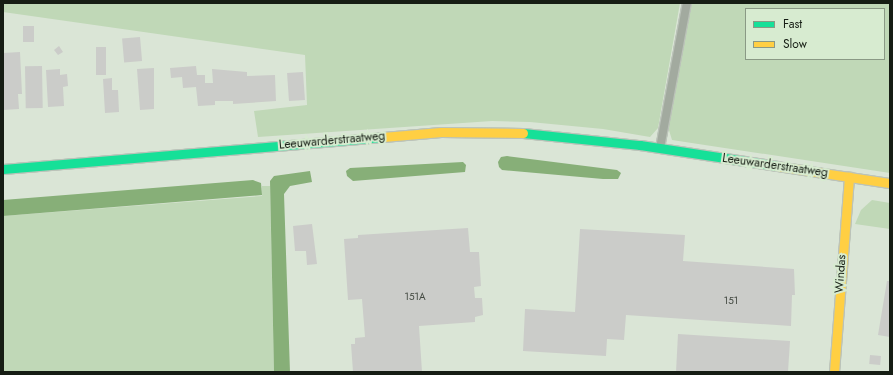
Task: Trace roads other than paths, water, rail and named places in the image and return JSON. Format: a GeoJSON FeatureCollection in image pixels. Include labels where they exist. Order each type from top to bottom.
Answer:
{"type":"FeatureCollection","features":[{"type":"Feature","properties":{"kind":"street","name":"Leeuwarderstraatweg"},"geometry":{"type":"LineString","coordinates":[[3,169],[441,132],[531,133],[660,148],[890,183]]}},
{"type":"Feature","properties":{"kind":"street","name":"Windas"},"geometry":{"type":"LineString","coordinates":[[834,372],[849,176]]}},
{"type":"Feature","properties":{"kind":"lane"},"geometry":{"type":"LineString","coordinates":[[660,148],[687,3]]}}]}
